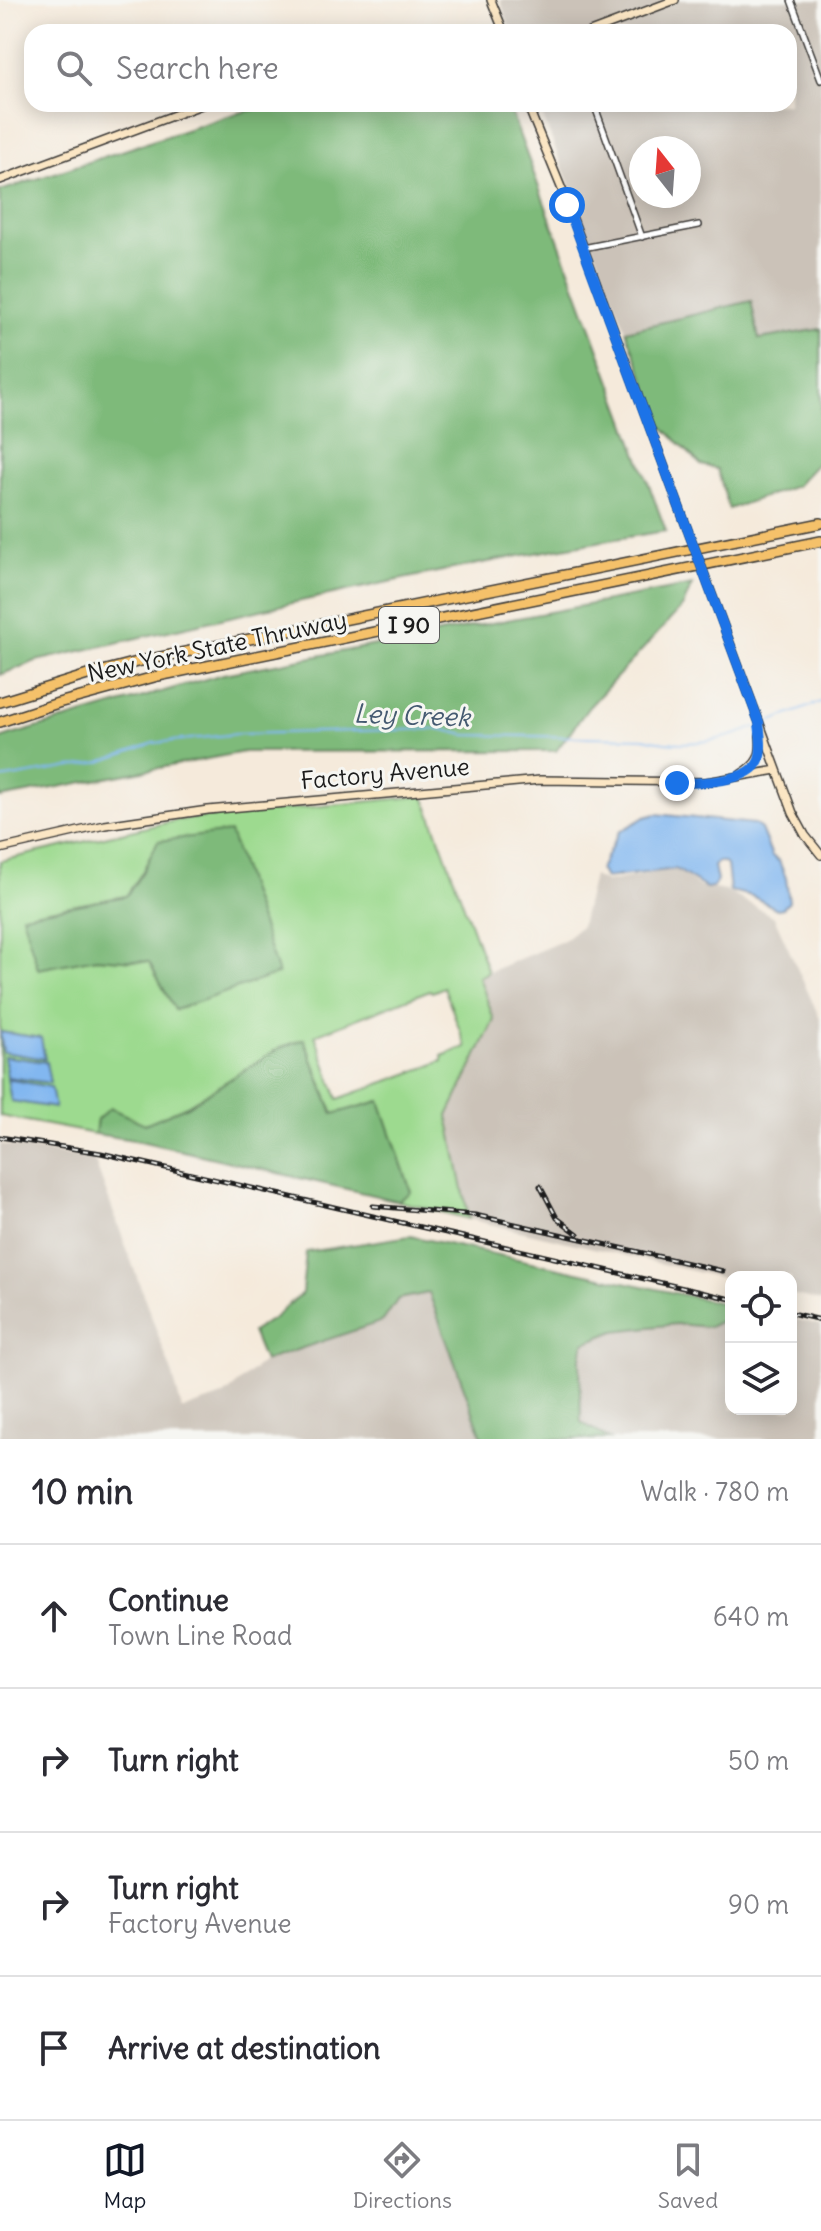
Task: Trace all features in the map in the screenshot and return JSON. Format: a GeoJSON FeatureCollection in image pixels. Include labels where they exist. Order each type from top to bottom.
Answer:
{"type":"FeatureCollection","features":[{"type":"Feature","properties":{"kind":"highway","name":"New York State Thruway"},"geometry":{"type":"LineString","coordinates":[[0,702],[141,661],[821,523]]}},
{"type":"Feature","properties":{"kind":"highway","name":"New York State Thruway"},"geometry":{"type":"LineString","coordinates":[[0,722],[158,676],[821,541]]}},
{"type":"Feature","properties":{"kind":"street"},"geometry":{"type":"LineString","coordinates":[[491,0],[501,24]]}},
{"type":"Feature","properties":{"kind":"street"},"geometry":{"type":"LineString","coordinates":[[611,24],[675,0]]}},
{"type":"Feature","properties":{"kind":"street"},"geometry":{"type":"LineString","coordinates":[[791,0],[821,80]]}},
{"type":"Feature","properties":{"kind":"street"},"geometry":{"type":"LineString","coordinates":[[0,180],[183,112]]}},
{"type":"Feature","properties":{"kind":"street"},"geometry":{"type":"LineString","coordinates":[[530,112],[708,584],[759,722],[762,738],[793,813],[821,855]]}},
{"type":"Feature","properties":{"kind":"street"},"geometry":{"type":"LineString","coordinates":[[597,112],[642,237]]}},
{"type":"Feature","properties":{"kind":"street"},"geometry":{"type":"LineString","coordinates":[[583,248],[699,225]]}},
{"type":"Feature","properties":{"kind":"street"},"geometry":{"type":"LineString","coordinates":[[736,777],[759,761],[762,738]]}},
{"type":"Feature","properties":{"kind":"street","name":"Factory Avenue"},"geometry":{"type":"LineString","coordinates":[[0,849],[79,830],[208,810],[540,780],[682,783],[777,770]]}},
{"type":"Feature","properties":{"kind":"shaded area"},"geometry":{"type":"Polygon","coordinates":[[[500,0],[821,0],[821,329],[759,339],[751,301],[626,331],[541,112],[797,112],[797,24],[508,24],[500,0]]]}},
{"type":"Feature","properties":{"kind":"shaded area"},"geometry":{"type":"Polygon","coordinates":[[[675,869],[700,887],[726,891],[774,917],[821,1021],[821,1301],[797,1295],[797,1271],[725,1271],[725,1279],[469,1219],[448,1116],[494,1021],[479,976],[562,941],[581,926],[593,876],[606,882],[675,869]]]}},
{"type":"Feature","properties":{"kind":"shaded area"},"geometry":{"type":"Polygon","coordinates":[[[0,1144],[94,1159],[173,1376],[182,1410],[223,1396],[264,1361],[382,1321],[398,1298],[430,1293],[483,1439],[0,1439],[0,1144]]]}},
{"type":"Feature","properties":{"kind":"shaded area"},"geometry":{"type":"Polygon","coordinates":[[[725,1319],[725,1415],[797,1415],[797,1319],[821,1325],[821,1439],[609,1439],[581,1422],[580,1361],[584,1343],[615,1331],[676,1324],[708,1327],[725,1319]]]}},
{"type":"Feature","properties":{"kind":"green space"},"geometry":{"type":"Polygon","coordinates":[[[511,112],[666,531],[508,558],[350,590],[36,661],[0,675],[0,191],[234,114],[511,112]]]}},
{"type":"Feature","properties":{"kind":"green space"},"geometry":{"type":"Polygon","coordinates":[[[751,301],[759,339],[821,329],[821,459],[796,486],[729,509],[717,469],[701,465],[663,427],[626,331],[751,301]]]}},
{"type":"Feature","properties":{"kind":"green space"},"geometry":{"type":"Polygon","coordinates":[[[692,585],[683,606],[589,707],[556,751],[244,752],[0,798],[0,739],[12,735],[223,674],[692,585]]]}},
{"type":"Feature","properties":{"kind":"green space"},"geometry":{"type":"Polygon","coordinates":[[[424,796],[488,972],[479,977],[494,1020],[448,1116],[469,1219],[398,1201],[411,1191],[380,1101],[334,1114],[304,1039],[280,1048],[187,1106],[145,1124],[97,1120],[95,1134],[0,1116],[0,1034],[3,1052],[41,1038],[0,1032],[0,861],[178,820],[424,796]],[[158,841],[126,896],[23,915],[38,968],[96,958],[149,962],[158,841]],[[444,987],[315,1035],[338,1099],[443,1061],[442,1056],[466,1047],[444,987]]]}},
{"type":"Feature","properties":{"kind":"green space"},"geometry":{"type":"Polygon","coordinates":[[[230,832],[278,974],[175,1010],[149,962],[96,958],[38,969],[22,915],[126,896],[158,841],[230,832]]]}},
{"type":"Feature","properties":{"kind":"green space"},"geometry":{"type":"Polygon","coordinates":[[[304,1039],[333,1114],[380,1101],[411,1192],[398,1201],[140,1141],[95,1134],[97,1120],[110,1108],[145,1124],[187,1106],[280,1048],[304,1039]]]}},
{"type":"Feature","properties":{"kind":"green space"},"geometry":{"type":"Polygon","coordinates":[[[410,1236],[725,1304],[725,1319],[709,1327],[676,1324],[615,1331],[584,1343],[580,1361],[581,1422],[609,1439],[483,1439],[429,1293],[398,1299],[383,1321],[264,1361],[252,1332],[302,1293],[306,1252],[410,1236]]]}},
{"type":"Feature","properties":{"kind":"water"},"geometry":{"type":"Polygon","coordinates":[[[656,814],[754,824],[761,829],[772,856],[779,861],[786,878],[789,902],[777,909],[752,896],[730,891],[727,865],[723,862],[714,866],[717,881],[713,887],[706,888],[676,869],[605,878],[600,869],[619,832],[656,814]]]}},
{"type":"Feature","properties":{"kind":"water"},"geometry":{"type":"Polygon","coordinates":[[[0,1032],[41,1038],[45,1059],[3,1052],[0,1032]]]}},
{"type":"Feature","properties":{"kind":"water"},"geometry":{"type":"Polygon","coordinates":[[[4,1056],[46,1062],[50,1083],[7,1077],[4,1056]]]}},
{"type":"Feature","properties":{"kind":"water"},"geometry":{"type":"Polygon","coordinates":[[[7,1079],[51,1087],[55,1108],[11,1101],[7,1079]]]}},
{"type":"Feature","properties":{"kind":"waterway","name":"Ley Creek"},"geometry":{"type":"LineString","coordinates":[[762,725],[821,702]]}},
{"type":"Feature","properties":{"kind":"waterway","name":"Ley Creek"},"geometry":{"type":"LineString","coordinates":[[0,779],[100,762],[154,743],[237,734],[440,729],[466,735],[644,738],[687,743],[715,740],[756,727]]}},
{"type":"Feature","properties":{"kind":"railway"},"geometry":{"type":"LineString","coordinates":[[0,1137],[101,1153],[725,1298]]}},
{"type":"Feature","properties":{"kind":"railway"},"geometry":{"type":"LineString","coordinates":[[540,1186],[557,1218],[578,1234]]}},
{"type":"Feature","properties":{"kind":"railway"},"geometry":{"type":"LineString","coordinates":[[373,1206],[475,1215],[723,1271]]}},
{"type":"Feature","properties":{"kind":"railway"},"geometry":{"type":"LineString","coordinates":[[797,1314],[821,1320]]}},
{"type":"Feature","properties":{"kind":"route"},"geometry":{"type":"LineString","coordinates":[[567,205],[759,722],[761,746],[759,761],[754,767],[723,780],[677,783]]}}]}
